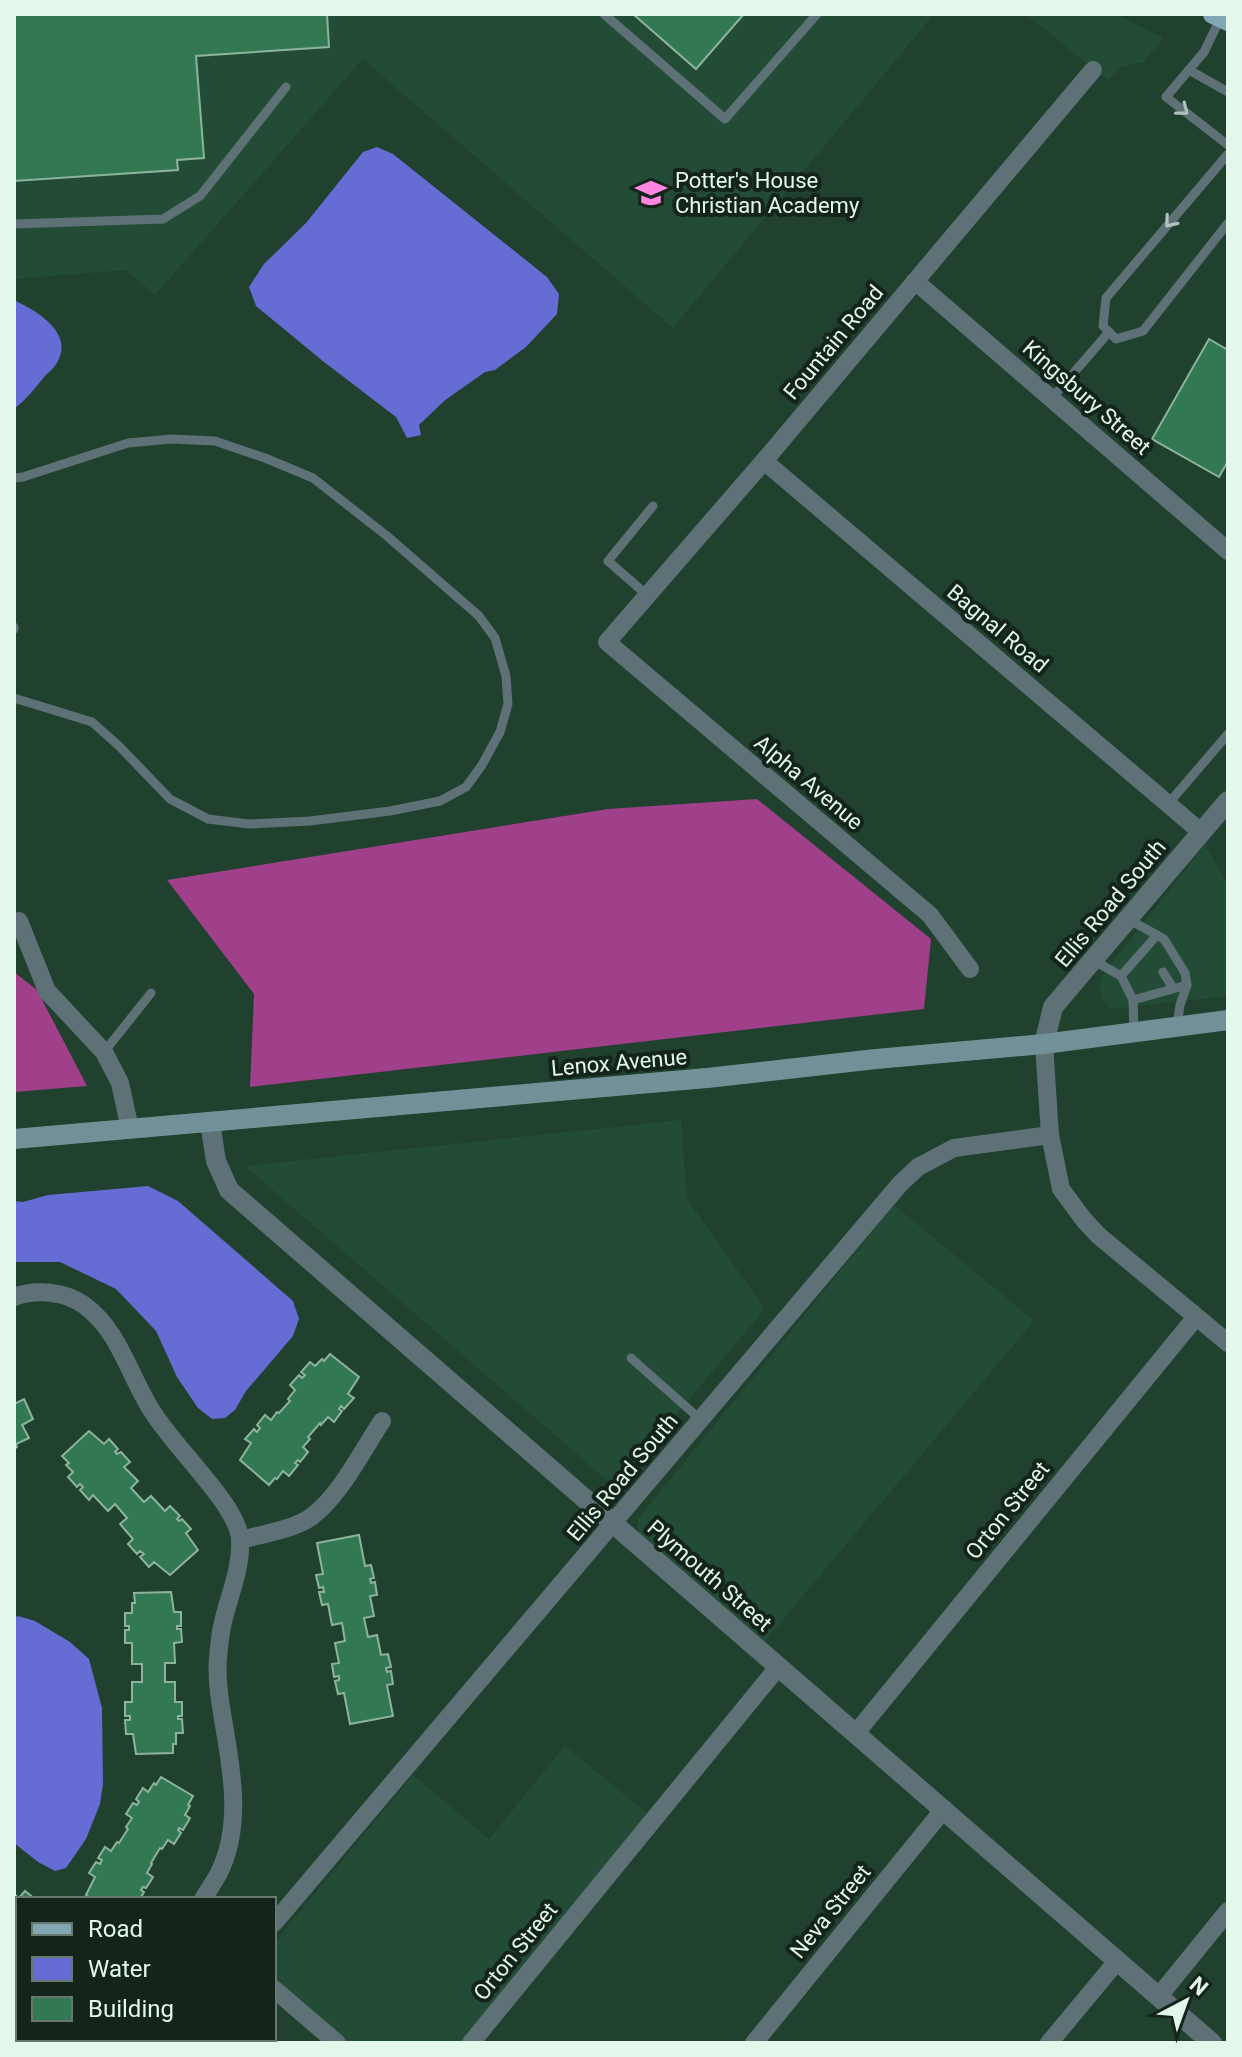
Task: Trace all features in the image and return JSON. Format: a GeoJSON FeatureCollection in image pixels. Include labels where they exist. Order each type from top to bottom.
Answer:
{"type":"FeatureCollection","features":[{"type":"Feature","properties":{"kind":"main road","name":"Lenox Avenue"},"geometry":{"type":"LineString","coordinates":[[14,1139],[660,1083],[1044,1044],[1228,1020]]}},
{"type":"Feature","properties":{"kind":"street","name":"Fountain Road"},"geometry":{"type":"LineString","coordinates":[[607,642],[764,461],[1093,70]]}},
{"type":"Feature","properties":{"kind":"street","name":"Kingsbury Street"},"geometry":{"type":"LineString","coordinates":[[915,281],[1228,551]]}},
{"type":"Feature","properties":{"kind":"street","name":"Bagnal Road"},"geometry":{"type":"LineString","coordinates":[[764,461],[1201,832]]}},
{"type":"Feature","properties":{"kind":"street","name":"Alpha Avenue"},"geometry":{"type":"LineString","coordinates":[[607,642],[930,915],[970,969]]}},
{"type":"Feature","properties":{"kind":"street","name":"Ellis Road South"},"geometry":{"type":"LineString","coordinates":[[1044,1044],[1053,1007],[1228,801]]}},
{"type":"Feature","properties":{"kind":"street"},"geometry":{"type":"LineString","coordinates":[[19,921],[47,991],[104,1052],[120,1083],[130,1129]]}},
{"type":"Feature","properties":{"kind":"street"},"geometry":{"type":"LineString","coordinates":[[1044,1044],[1050,1135],[1061,1189],[1099,1236],[1228,1343]]}},
{"type":"Feature","properties":{"kind":"street","name":"Plymouth Street"},"geometry":{"type":"LineString","coordinates":[[210,1122],[216,1161],[229,1190],[1212,2043]]}},
{"type":"Feature","properties":{"kind":"street","name":"Ellis Road South"},"geometry":{"type":"LineString","coordinates":[[276,1921],[900,1184],[918,1167],[954,1148],[1050,1135]]}},
{"type":"Feature","properties":{"kind":"street"},"geometry":{"type":"LineString","coordinates":[[14,1297],[30,1292],[56,1293],[81,1303],[102,1320],[151,1409],[216,1491],[237,1526],[240,1540],[238,1560],[222,1624],[218,1661],[220,1703],[235,1799],[227,1849],[219,1872],[204,1897]]}},
{"type":"Feature","properties":{"kind":"street","name":"Orton Street"},"geometry":{"type":"LineString","coordinates":[[856,1733],[1196,1317]]}},
{"type":"Feature","properties":{"kind":"street"},"geometry":{"type":"LineString","coordinates":[[240,1540],[279,1530],[310,1517],[336,1492],[382,1421]]}},
{"type":"Feature","properties":{"kind":"street","name":"Orton Street"},"geometry":{"type":"LineString","coordinates":[[471,2043],[779,1666]]}},
{"type":"Feature","properties":{"kind":"street","name":"Neva Street"},"geometry":{"type":"LineString","coordinates":[[754,2043],[944,1809]]}},
{"type":"Feature","properties":{"kind":"street"},"geometry":{"type":"LineString","coordinates":[[1159,1996],[1228,1911]]}},
{"type":"Feature","properties":{"kind":"street"},"geometry":{"type":"LineString","coordinates":[[1049,2043],[1118,1960]]}},
{"type":"Feature","properties":{"kind":"street"},"geometry":{"type":"LineString","coordinates":[[276,1991],[337,2043]]}},
{"type":"Feature","properties":{"kind":"lane"},"geometry":{"type":"LineString","coordinates":[[604,14],[725,119],[817,14]]}},
{"type":"Feature","properties":{"kind":"lane"},"geometry":{"type":"LineString","coordinates":[[1221,17],[1204,52],[1166,97],[1228,145]]}},
{"type":"Feature","properties":{"kind":"lane"},"geometry":{"type":"LineString","coordinates":[[1189,70],[1228,92]]}},
{"type":"Feature","properties":{"kind":"lane"},"geometry":{"type":"LineString","coordinates":[[14,224],[163,219],[200,196],[286,87]]}},
{"type":"Feature","properties":{"kind":"lane"},"geometry":{"type":"LineString","coordinates":[[1228,154],[1106,298],[1103,326],[1116,339],[1143,331],[1228,223]]}},
{"type":"Feature","properties":{"kind":"lane"},"geometry":{"type":"LineString","coordinates":[[1052,398],[1109,332]]}},
{"type":"Feature","properties":{"kind":"lane"},"geometry":{"type":"LineString","coordinates":[[14,478],[128,443],[172,439],[215,441],[313,478],[387,536],[479,616],[495,638],[506,676],[508,704],[500,732],[482,765],[466,787],[440,801],[310,821],[249,824],[208,819],[170,799],[92,722],[14,698]]}},
{"type":"Feature","properties":{"kind":"lane"},"geometry":{"type":"LineString","coordinates":[[647,595],[608,561],[653,506]]}},
{"type":"Feature","properties":{"kind":"lane"},"geometry":{"type":"LineString","coordinates":[[1168,804],[1228,734]]}},
{"type":"Feature","properties":{"kind":"lane"},"geometry":{"type":"LineString","coordinates":[[1128,919],[1164,939],[1185,973],[1187,985],[1177,1026]]}},
{"type":"Feature","properties":{"kind":"lane"},"geometry":{"type":"LineString","coordinates":[[1121,976],[1142,961],[1157,935]]}},
{"type":"Feature","properties":{"kind":"lane"},"geometry":{"type":"LineString","coordinates":[[1093,960],[1121,976],[1133,1000],[1134,1032]]}},
{"type":"Feature","properties":{"kind":"lane"},"geometry":{"type":"LineString","coordinates":[[1163,972],[1173,988]]}},
{"type":"Feature","properties":{"kind":"lane"},"geometry":{"type":"LineString","coordinates":[[1133,1000],[1187,985]]}},
{"type":"Feature","properties":{"kind":"lane"},"geometry":{"type":"LineString","coordinates":[[104,1052],[151,993]]}},
{"type":"Feature","properties":{"kind":"lane"},"geometry":{"type":"LineString","coordinates":[[631,1358],[701,1420]]}},
{"type":"Feature","properties":{"kind":"shaded area"},"geometry":{"type":"Polygon","coordinates":[[[14,14],[934,14],[673,328],[363,59],[155,295],[126,270],[14,279],[14,14]]]}},
{"type":"Feature","properties":{"kind":"shaded area"},"geometry":{"type":"Polygon","coordinates":[[[1026,14],[1115,14],[1163,38],[1144,62],[1120,67],[1108,80],[1026,14]]]}},
{"type":"Feature","properties":{"kind":"shaded area"},"geometry":{"type":"Polygon","coordinates":[[[757,799],[931,939],[924,1009],[250,1087],[254,994],[167,880],[608,809],[757,799]]]}},
{"type":"Feature","properties":{"kind":"shaded area"},"geometry":{"type":"Polygon","coordinates":[[[1205,845],[1228,886],[1228,996],[1111,1009],[1102,999],[1099,985],[1104,973],[1205,845]]]}},
{"type":"Feature","properties":{"kind":"shaded area"},"geometry":{"type":"Polygon","coordinates":[[[14,972],[37,990],[87,1086],[14,1092],[14,972]]]}},
{"type":"Feature","properties":{"kind":"shaded area"},"geometry":{"type":"Polygon","coordinates":[[[681,1120],[687,1199],[765,1309],[615,1487],[245,1166],[681,1120]]]}},
{"type":"Feature","properties":{"kind":"shaded area"},"geometry":{"type":"Polygon","coordinates":[[[894,1205],[1034,1321],[765,1641],[638,1531],[638,1519],[894,1205]]]}},
{"type":"Feature","properties":{"kind":"shaded area"},"geometry":{"type":"Polygon","coordinates":[[[565,1746],[648,1814],[462,2043],[348,2043],[276,1983],[276,1941],[413,1775],[489,1839],[565,1746]]]}},
{"type":"Feature","properties":{"kind":"water"},"geometry":{"type":"Polygon","coordinates":[[[377,147],[393,154],[547,277],[559,294],[557,314],[526,347],[444,401],[419,425],[421,435],[407,438],[396,417],[256,306],[249,287],[264,264],[306,223],[363,152],[377,147]]]}},
{"type":"Feature","properties":{"kind":"water"},"geometry":{"type":"Polygon","coordinates":[[[14,300],[51,324],[61,342],[61,352],[54,367],[14,409],[14,300]]]}},
{"type":"Feature","properties":{"kind":"water"},"geometry":{"type":"Polygon","coordinates":[[[148,1186],[178,1201],[293,1301],[299,1319],[293,1336],[246,1391],[235,1410],[225,1418],[212,1419],[198,1408],[177,1377],[156,1331],[116,1289],[60,1262],[14,1262],[14,1201],[148,1186]]]}},
{"type":"Feature","properties":{"kind":"water"},"geometry":{"type":"Polygon","coordinates":[[[18,1616],[35,1621],[70,1642],[89,1659],[102,1708],[103,1784],[100,1804],[86,1839],[66,1868],[55,1871],[14,1843],[14,1618],[18,1616]]]}},
{"type":"Feature","properties":{"kind":"building"},"geometry":{"type":"Polygon","coordinates":[[[14,14],[327,14],[329,47],[196,56],[204,158],[177,160],[178,170],[14,181],[14,14]]]}},
{"type":"Feature","properties":{"kind":"building"},"geometry":{"type":"Polygon","coordinates":[[[633,14],[744,14],[696,69],[633,14]]]}},
{"type":"Feature","properties":{"kind":"building"},"geometry":{"type":"Polygon","coordinates":[[[1209,339],[1228,350],[1228,461],[1219,477],[1152,439],[1209,339]]]}},
{"type":"Feature","properties":{"kind":"building"},"geometry":{"type":"Polygon","coordinates":[[[330,1354],[359,1377],[348,1394],[354,1398],[344,1409],[341,1406],[339,1409],[342,1411],[334,1422],[328,1417],[308,1437],[310,1439],[303,1447],[308,1452],[300,1462],[295,1463],[298,1465],[289,1476],[283,1471],[269,1485],[240,1460],[251,1443],[245,1439],[254,1429],[257,1432],[260,1428],[257,1425],[265,1415],[271,1420],[290,1401],[288,1399],[295,1390],[290,1385],[299,1375],[302,1378],[305,1375],[301,1372],[310,1362],[315,1366],[330,1354]]]}},
{"type":"Feature","properties":{"kind":"building"},"geometry":{"type":"Polygon","coordinates":[[[24,1399],[33,1419],[22,1425],[29,1438],[16,1444],[14,1449],[14,1404],[24,1399]]]}},
{"type":"Feature","properties":{"kind":"building"},"geometry":{"type":"Polygon","coordinates":[[[89,1431],[104,1444],[109,1439],[118,1449],[115,1452],[121,1452],[130,1462],[124,1467],[138,1481],[131,1488],[144,1502],[151,1496],[165,1511],[170,1506],[180,1516],[177,1519],[182,1519],[191,1529],[186,1533],[198,1550],[170,1575],[154,1562],[149,1567],[140,1557],[144,1554],[140,1551],[137,1554],[128,1544],[133,1539],[120,1524],[127,1518],[115,1504],[108,1511],[93,1495],[89,1500],[80,1490],[83,1487],[80,1484],[77,1487],[68,1477],[73,1472],[62,1456],[89,1431]]]}},
{"type":"Feature","properties":{"kind":"building"},"geometry":{"type":"Polygon","coordinates":[[[359,1535],[365,1566],[371,1565],[374,1578],[370,1579],[371,1583],[375,1582],[377,1595],[370,1596],[374,1616],[364,1618],[368,1637],[377,1635],[381,1655],[388,1654],[391,1667],[386,1668],[387,1672],[391,1671],[393,1684],[387,1685],[393,1716],[350,1724],[344,1693],[338,1694],[335,1681],[339,1680],[339,1676],[334,1677],[332,1664],[339,1663],[335,1643],[345,1641],[342,1623],[332,1625],[328,1604],[322,1605],[319,1592],[324,1592],[323,1587],[319,1588],[316,1575],[323,1574],[317,1543],[359,1535]]]}},
{"type":"Feature","properties":{"kind":"building"},"geometry":{"type":"Polygon","coordinates":[[[171,1592],[174,1612],[181,1612],[181,1626],[177,1629],[181,1629],[182,1642],[174,1643],[175,1663],[165,1663],[165,1682],[175,1682],[175,1702],[182,1702],[182,1716],[178,1719],[182,1719],[183,1733],[176,1733],[173,1753],[136,1754],[133,1734],[126,1734],[125,1720],[130,1720],[130,1716],[125,1716],[125,1702],[132,1702],[132,1682],[142,1682],[142,1664],[132,1664],[132,1643],[125,1643],[125,1630],[129,1630],[129,1626],[125,1626],[125,1613],[132,1613],[134,1593],[171,1592]]]}},
{"type":"Feature","properties":{"kind":"building"},"geometry":{"type":"Polygon","coordinates":[[[161,1777],[193,1796],[185,1815],[190,1818],[183,1830],[179,1828],[181,1833],[174,1844],[168,1840],[160,1848],[147,1873],[153,1877],[141,1890],[144,1892],[141,1897],[89,1897],[86,1895],[95,1877],[89,1873],[96,1862],[100,1864],[102,1860],[98,1858],[105,1847],[111,1851],[128,1829],[126,1827],[132,1818],[126,1814],[133,1803],[137,1805],[139,1802],[136,1799],[143,1788],[148,1792],[154,1783],[156,1785],[161,1777]]]}},
{"type":"Feature","properties":{"kind":"building"},"geometry":{"type":"Polygon","coordinates":[[[14,1894],[18,1897],[16,1947],[14,1945],[14,1894]]]}},
{"type":"Feature","properties":{"kind":"place","name":"Potter's House Christian Academy"},"geometry":{"type":"Point","coordinates":[651,193]}}]}
